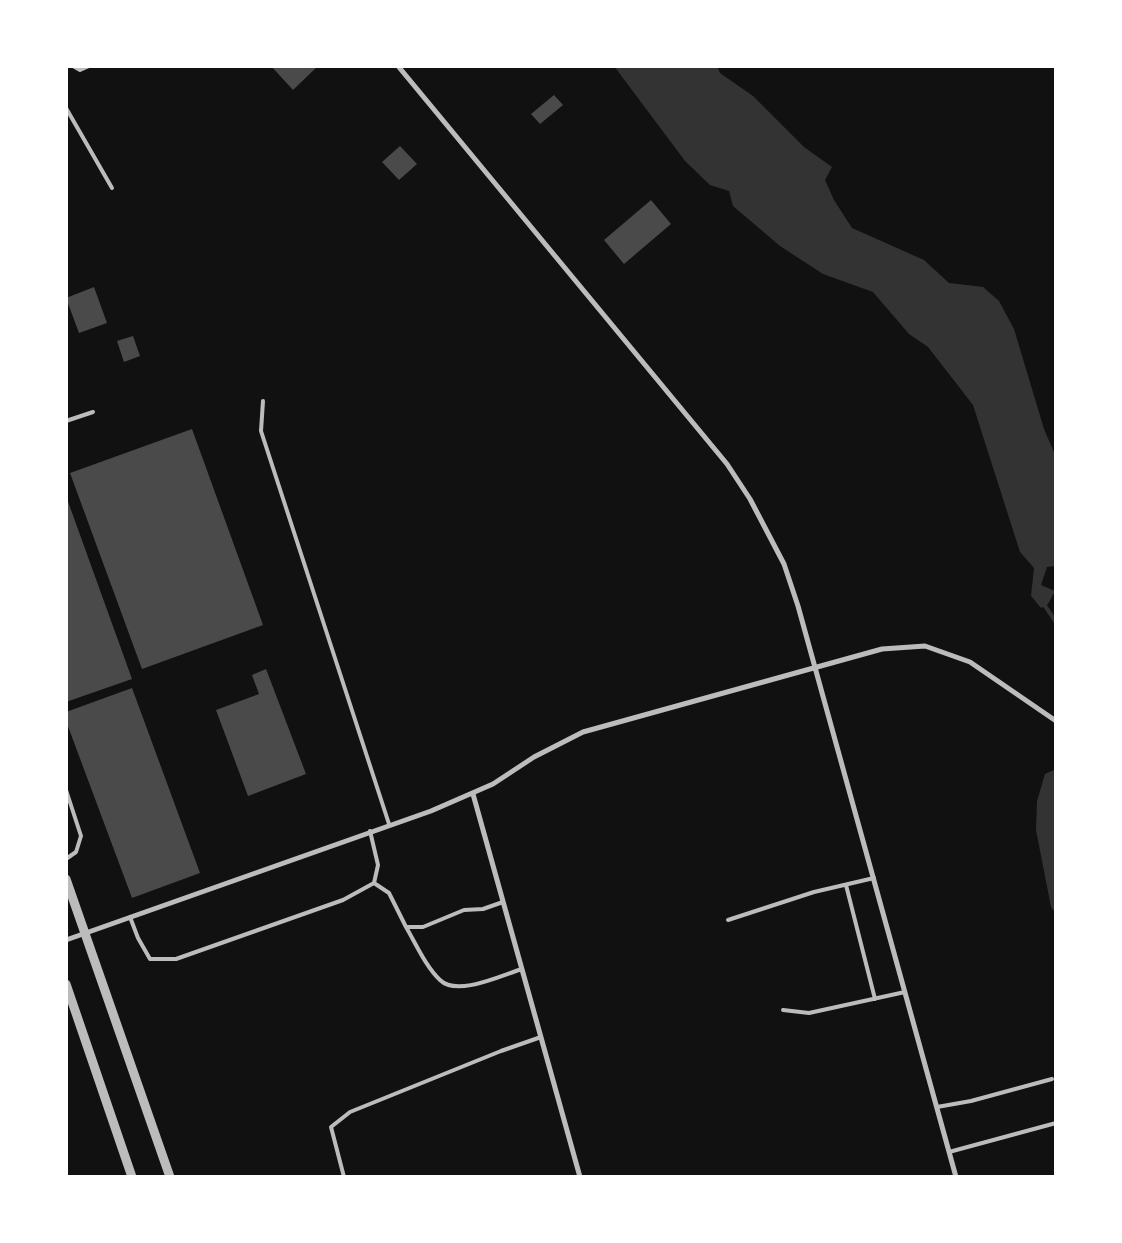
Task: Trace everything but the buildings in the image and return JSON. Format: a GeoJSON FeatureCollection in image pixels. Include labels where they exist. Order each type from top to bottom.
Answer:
{"type":"FeatureCollection","features":[{"type":"Feature","properties":{"kind":"street"},"geometry":{"type":"LineString","coordinates":[[398,66],[728,464],[750,499],[784,564],[815,666],[956,1177]]}},
{"type":"Feature","properties":{"kind":"street"},"geometry":{"type":"LineString","coordinates":[[66,940],[389,824],[431,811],[473,794],[583,732],[815,666],[882,649],[925,646],[970,662],[1056,721]]}},
{"type":"Feature","properties":{"kind":"street"},"geometry":{"type":"LineString","coordinates":[[473,794],[580,1177]]}},
{"type":"Feature","properties":{"kind":"street"},"geometry":{"type":"LineString","coordinates":[[66,879],[170,1177]]}},
{"type":"Feature","properties":{"kind":"street"},"geometry":{"type":"LineString","coordinates":[[66,984],[132,1177]]}},
{"type":"Feature","properties":{"kind":"lane"},"geometry":{"type":"LineString","coordinates":[[73,66],[80,70],[89,66]]}},
{"type":"Feature","properties":{"kind":"lane"},"geometry":{"type":"LineString","coordinates":[[66,109],[112,188]]}},
{"type":"Feature","properties":{"kind":"lane"},"geometry":{"type":"LineString","coordinates":[[263,401],[261,431],[389,824]]}},
{"type":"Feature","properties":{"kind":"lane"},"geometry":{"type":"LineString","coordinates":[[66,421],[94,412]]}},
{"type":"Feature","properties":{"kind":"lane"},"geometry":{"type":"LineString","coordinates":[[66,790],[81,836],[76,852],[66,859]]}},
{"type":"Feature","properties":{"kind":"lane"},"geometry":{"type":"LineString","coordinates":[[130,917],[138,938],[150,959],[176,959],[343,900],[374,883],[378,865],[370,831]]}},
{"type":"Feature","properties":{"kind":"lane"},"geometry":{"type":"LineString","coordinates":[[728,920],[814,892],[874,878]]}},
{"type":"Feature","properties":{"kind":"lane"},"geometry":{"type":"LineString","coordinates":[[374,883],[389,893],[406,928],[440,981],[451,986],[465,987],[522,969]]}},
{"type":"Feature","properties":{"kind":"lane"},"geometry":{"type":"LineString","coordinates":[[846,885],[875,999]]}},
{"type":"Feature","properties":{"kind":"lane"},"geometry":{"type":"LineString","coordinates":[[406,928],[423,927],[464,910],[483,909],[503,902]]}},
{"type":"Feature","properties":{"kind":"lane"},"geometry":{"type":"LineString","coordinates":[[783,1010],[808,1014],[905,992]]}},
{"type":"Feature","properties":{"kind":"lane"},"geometry":{"type":"LineString","coordinates":[[344,1177],[331,1127],[350,1112],[501,1050],[541,1037]]}},
{"type":"Feature","properties":{"kind":"lane"},"geometry":{"type":"LineString","coordinates":[[937,1107],[971,1101],[1052,1079]]}},
{"type":"Feature","properties":{"kind":"lane"},"geometry":{"type":"LineString","coordinates":[[949,1152],[1056,1123]]}},
{"type":"Feature","properties":{"kind":"shaded area"},"geometry":{"type":"Polygon","coordinates":[[[614,66],[717,66],[720,73],[753,96],[804,147],[832,167],[825,180],[834,200],[852,228],[924,260],[949,283],[983,287],[999,301],[1014,329],[1044,429],[1056,457],[1056,566],[1047,567],[1041,585],[1055,591],[1048,604],[1041,608],[1031,596],[1034,568],[1020,552],[973,405],[928,347],[909,334],[873,292],[823,274],[780,246],[733,206],[729,191],[710,185],[685,161],[614,66]]]}},
{"type":"Feature","properties":{"kind":"shaded area"},"geometry":{"type":"Polygon","coordinates":[[[1056,769],[1056,914],[1051,907],[1036,830],[1037,801],[1045,774],[1056,769]]]}},
{"type":"Feature","properties":{"kind":"waterway"},"geometry":{"type":"LineString","coordinates":[[1043,603],[1056,622]]}}]}
